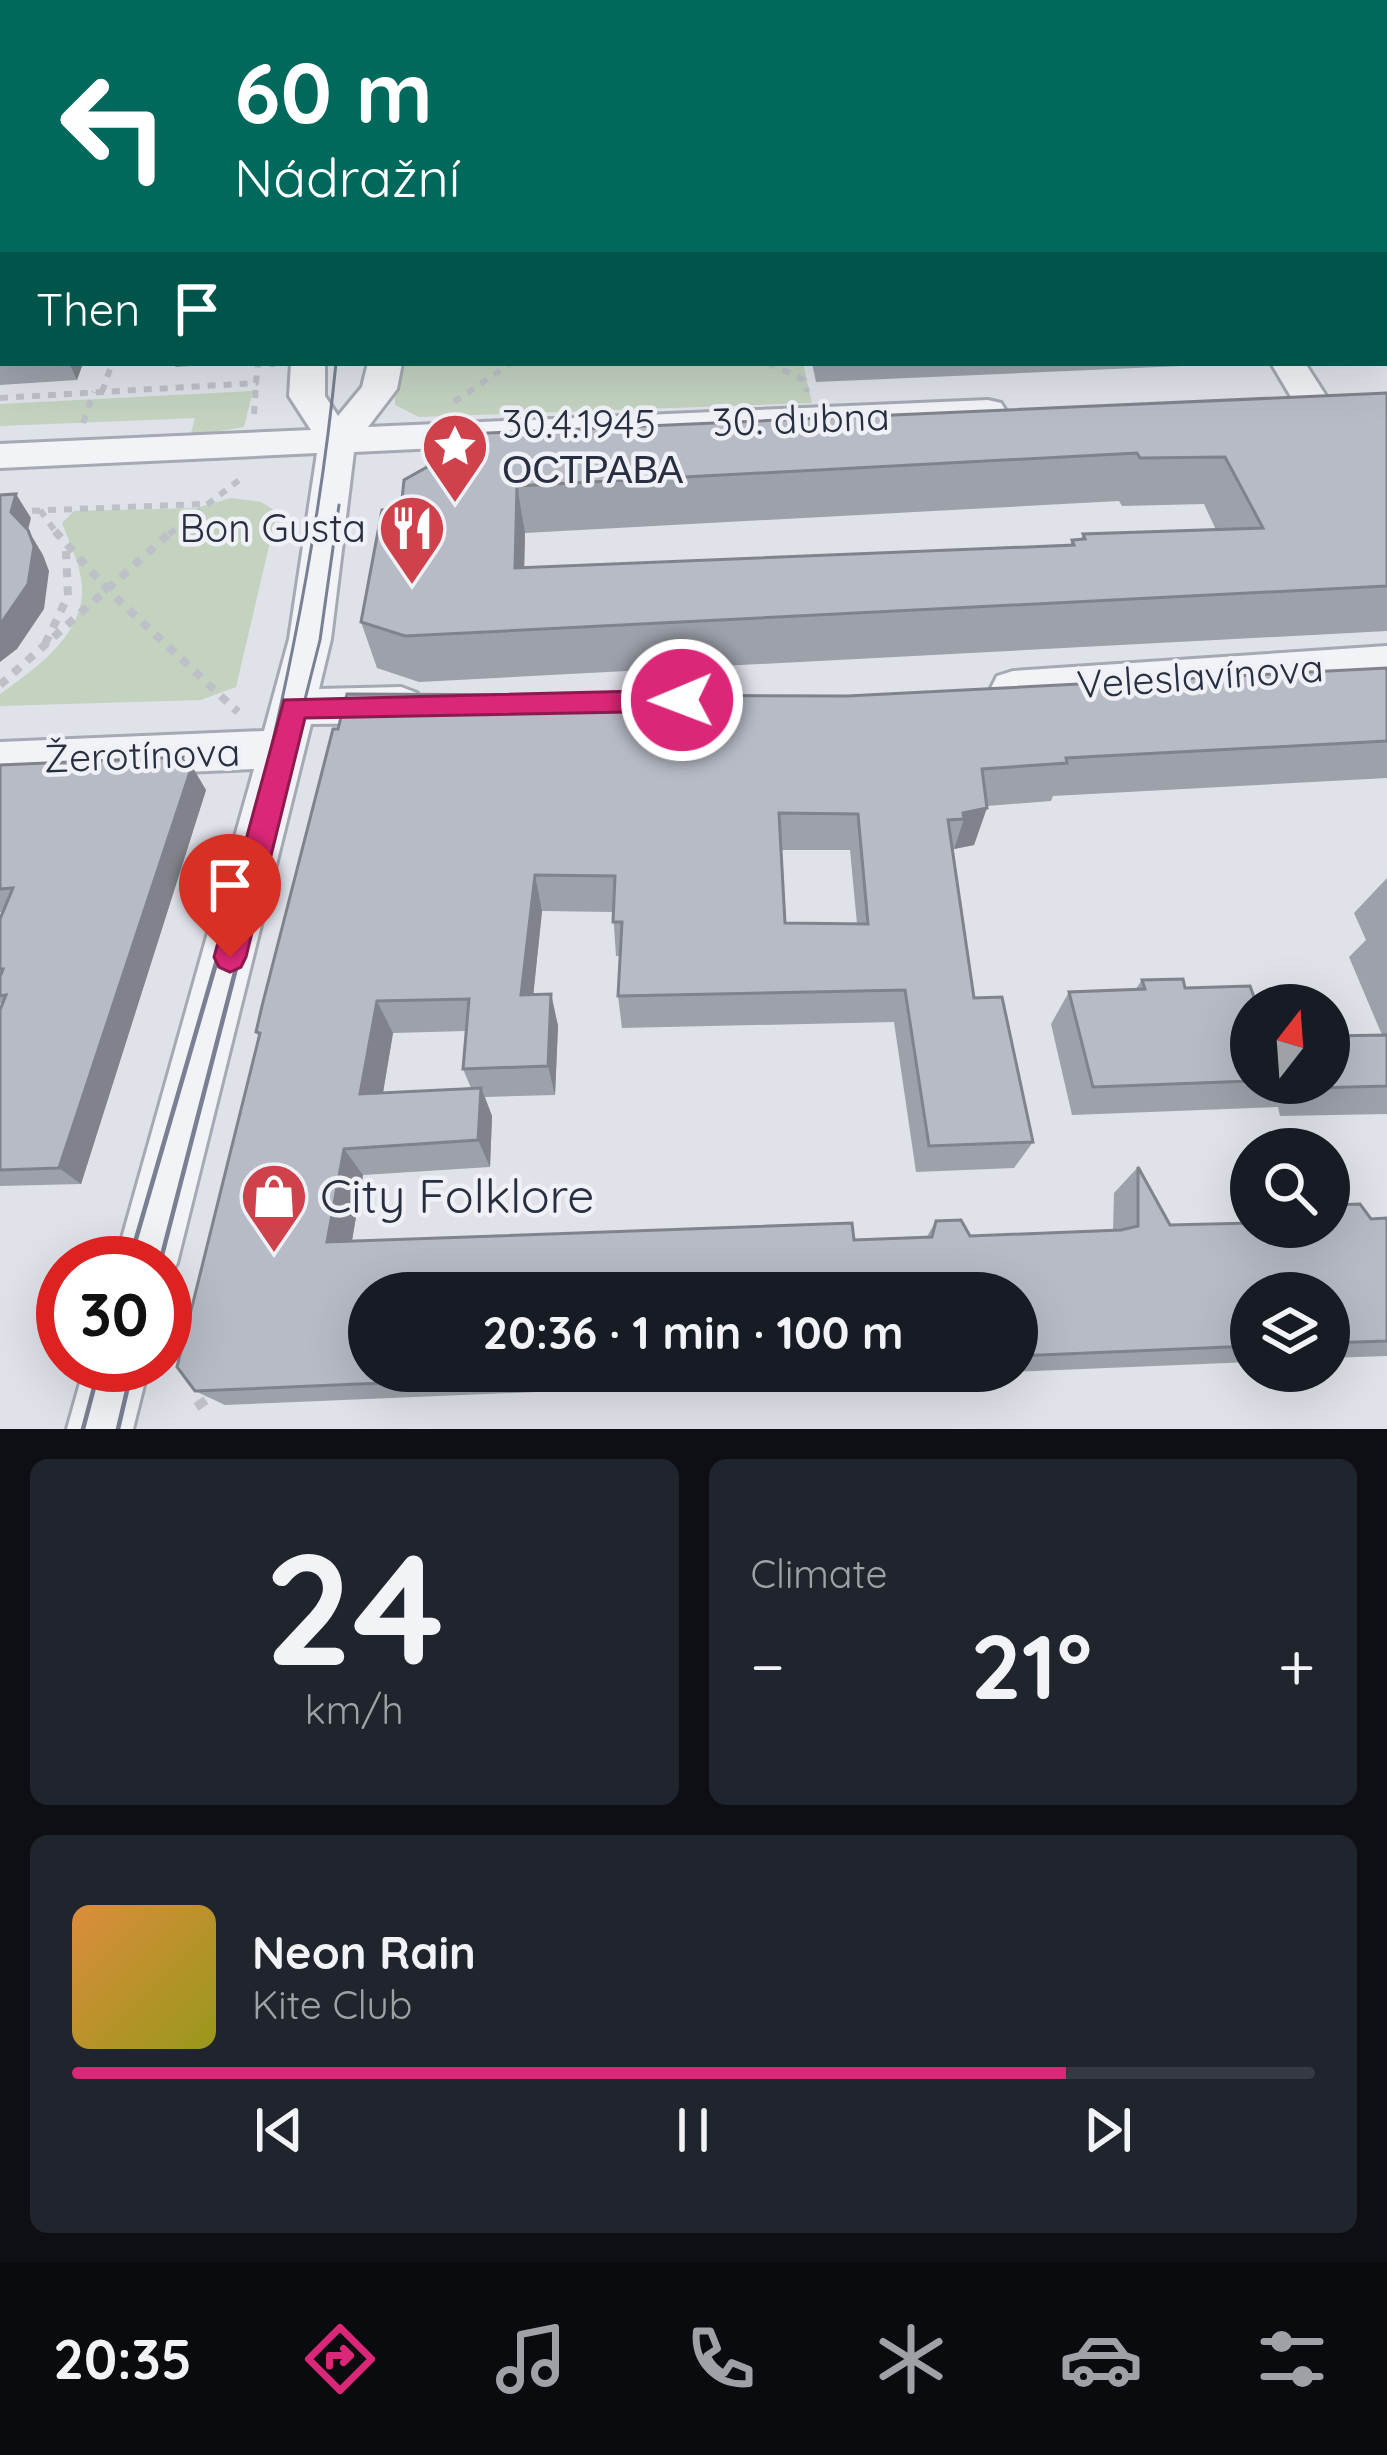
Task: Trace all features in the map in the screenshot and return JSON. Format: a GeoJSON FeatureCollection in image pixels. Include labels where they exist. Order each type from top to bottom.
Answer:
{"type":"FeatureCollection","features":[{"type":"Feature","properties":{"kind":"street"},"geometry":{"type":"LineString","coordinates":[[308,366],[307,396],[337,442]]}},
{"type":"Feature","properties":{"kind":"street"},"geometry":{"type":"LineString","coordinates":[[153,1236],[288,728],[320,587],[337,442],[379,389],[384,366]]}},
{"type":"Feature","properties":{"kind":"street"},"geometry":{"type":"LineString","coordinates":[[1262,401],[1327,399],[1291,366]]}},
{"type":"Feature","properties":{"kind":"street","name":"30. dubna"},"geometry":{"type":"LineString","coordinates":[[0,456],[1025,410]]}},
{"type":"Feature","properties":{"kind":"street","name":"Veleslavínova"},"geometry":{"type":"LineString","coordinates":[[964,691],[1387,663]]}},
{"type":"Feature","properties":{"kind":"street"},"geometry":{"type":"LineString","coordinates":[[288,728],[446,705]]}},
{"type":"Feature","properties":{"kind":"street","name":"Žerotínova"},"geometry":{"type":"LineString","coordinates":[[0,761],[288,728]]}},
{"type":"Feature","properties":{"kind":"street"},"geometry":{"type":"LineString","coordinates":[[100,1429],[110,1392]]}},
{"type":"Feature","properties":{"kind":"path"},"geometry":{"type":"LineString","coordinates":[[856,0],[952,0]]}},
{"type":"Feature","properties":{"kind":"path"},"geometry":{"type":"LineString","coordinates":[[102,392],[111,366]]}},
{"type":"Feature","properties":{"kind":"path"},"geometry":{"type":"LineString","coordinates":[[252,428],[258,366]]}},
{"type":"Feature","properties":{"kind":"path"},"geometry":{"type":"LineString","coordinates":[[443,411],[507,366]]}},
{"type":"Feature","properties":{"kind":"path"},"geometry":{"type":"LineString","coordinates":[[802,366],[804,380]]}},
{"type":"Feature","properties":{"kind":"path"},"geometry":{"type":"LineString","coordinates":[[0,398],[256,383]]}},
{"type":"Feature","properties":{"kind":"path"},"geometry":{"type":"LineString","coordinates":[[0,686],[203,504],[243,482],[244,470]]}},
{"type":"Feature","properties":{"kind":"path"},"geometry":{"type":"LineString","coordinates":[[0,512],[203,504]]}},
{"type":"Feature","properties":{"kind":"path"},"geometry":{"type":"LineString","coordinates":[[40,510],[65,546],[109,591],[240,709]]}},
{"type":"Feature","properties":{"kind":"path"},"geometry":{"type":"LineString","coordinates":[[38,655],[68,596],[65,546]]}},
{"type":"Feature","properties":{"kind":"path"},"geometry":{"type":"LineString","coordinates":[[196,1407],[216,1394]]}},
{"type":"Feature","properties":{"kind":"green space"},"geometry":{"type":"Polygon","coordinates":[[[395,366],[804,366],[812,403],[419,417],[395,405],[395,366]]]}},
{"type":"Feature","properties":{"kind":"green space"},"geometry":{"type":"Polygon","coordinates":[[[253,391],[244,427],[190,436],[195,418],[0,426],[0,404],[253,391]]]}},
{"type":"Feature","properties":{"kind":"green space"},"geometry":{"type":"Polygon","coordinates":[[[231,498],[261,502],[277,512],[236,687],[201,700],[0,706],[0,694],[52,652],[79,611],[81,577],[62,523],[74,511],[196,508],[231,498]]]}},
{"type":"Feature","properties":{"kind":"building"},"geometry":{"type":"Polygon","coordinates":[[[1387,393],[1387,586],[405,636],[361,622],[382,510],[401,509],[404,480],[427,467],[428,459],[465,457],[467,434],[1387,393]],[[1137,453],[517,486],[515,568],[1074,545],[1072,540],[1085,539],[1083,534],[1263,528],[1225,457],[1140,458],[1137,453]]]}},
{"type":"Feature","properties":{"kind":"building"},"geometry":{"type":"Polygon","coordinates":[[[16,494],[11,512],[28,530],[34,546],[28,584],[0,625],[0,495],[16,494]]]}},
{"type":"Feature","properties":{"kind":"building"},"geometry":{"type":"Polygon","coordinates":[[[1387,668],[1387,741],[1066,758],[1067,763],[982,769],[987,808],[963,813],[964,819],[948,820],[974,998],[1002,997],[1033,1142],[929,1146],[905,990],[618,996],[622,922],[613,922],[615,876],[535,875],[521,995],[551,994],[548,1066],[463,1069],[469,999],[377,1001],[360,1094],[481,1088],[478,1140],[344,1149],[327,1242],[852,1223],[854,1240],[932,1237],[936,1221],[961,1220],[970,1236],[1121,1230],[1138,1226],[1138,1167],[1170,1225],[1230,1224],[1230,1248],[1350,1248],[1350,1204],[1360,1204],[1371,1219],[1387,1218],[1387,1341],[1350,1342],[1350,1272],[1230,1272],[1230,1347],[1038,1355],[1038,1272],[348,1272],[348,1384],[195,1391],[192,1307],[260,1033],[256,1032],[262,1006],[333,729],[338,729],[347,694],[847,696],[1387,668]],[[779,813],[785,923],[868,924],[858,814],[779,813]]]}},
{"type":"Feature","properties":{"kind":"building"},"geometry":{"type":"Polygon","coordinates":[[[183,757],[181,767],[192,766],[59,1168],[0,1170],[0,1010],[6,995],[0,996],[0,919],[13,888],[0,889],[0,765],[183,757]]]}},
{"type":"Feature","properties":{"kind":"building"},"geometry":{"type":"Polygon","coordinates":[[[1183,979],[1185,988],[1230,987],[1230,1082],[1093,1087],[1069,992],[1145,989],[1142,980],[1183,979]]]}},
{"type":"Feature","properties":{"kind":"building"},"geometry":{"type":"Polygon","coordinates":[[[1387,1035],[1387,1086],[1350,1087],[1350,1036],[1387,1035]]]}},
{"type":"Feature","properties":{"kind":"tram line"},"geometry":{"type":"LineString","coordinates":[[227,925],[293,646],[318,506],[336,366]]}},
{"type":"Feature","properties":{"kind":"tram line"},"geometry":{"type":"LineString","coordinates":[[248,925],[320,640],[339,505]]}},
{"type":"Feature","properties":{"kind":"tram line"},"geometry":{"type":"LineString","coordinates":[[137,1236],[228,922]]}},
{"type":"Feature","properties":{"kind":"tram line"},"geometry":{"type":"LineString","coordinates":[[167,1236],[248,922]]}},
{"type":"Feature","properties":{"kind":"tram line"},"geometry":{"type":"LineString","coordinates":[[83,1429],[93,1392]]}},
{"type":"Feature","properties":{"kind":"tram line"},"geometry":{"type":"LineString","coordinates":[[118,1429],[127,1392]]}},
{"type":"Feature","properties":{"kind":"place","name":"30.4.1945 ОСТРАВА"},"geometry":{"type":"Point","coordinates":[455,505]}},
{"type":"Feature","properties":{"kind":"place","name":"Bon Gusta"},"geometry":{"type":"Point","coordinates":[412,587]}},
{"type":"Feature","properties":{"kind":"place","name":"City Folklore"},"geometry":{"type":"Point","coordinates":[274,1255]}},
{"type":"Feature","properties":{"kind":"route"},"geometry":{"type":"LineString","coordinates":[[230,957],[294,707],[682,700]]}}]}
